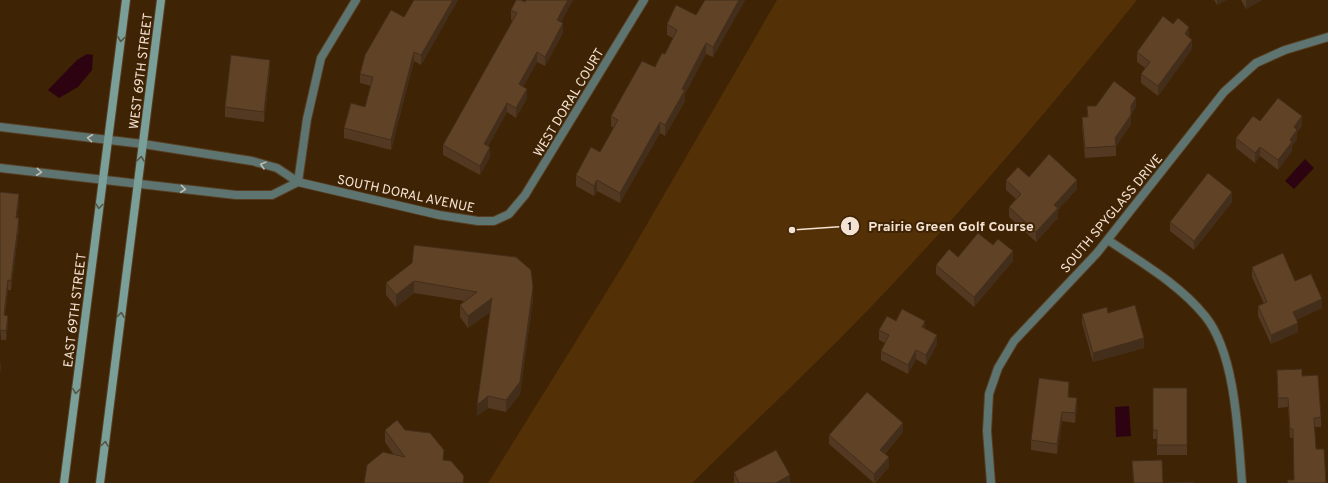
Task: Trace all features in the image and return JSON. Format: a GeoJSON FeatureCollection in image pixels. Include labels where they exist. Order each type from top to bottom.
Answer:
{"type":"FeatureCollection","features":[{"type":"Feature","properties":{"kind":"main road","name":"WEST 69TH STREET"},"geometry":{"type":"LineString","coordinates":[[108,140],[126,0]]}},
{"type":"Feature","properties":{"kind":"main road","name":"WEST 69TH STREET"},"geometry":{"type":"LineString","coordinates":[[143,144],[161,0]]}},
{"type":"Feature","properties":{"kind":"main road","name":"EAST 69TH STREET"},"geometry":{"type":"LineString","coordinates":[[64,483],[108,140]]}},
{"type":"Feature","properties":{"kind":"main road"},"geometry":{"type":"LineString","coordinates":[[100,483],[143,144]]}},
{"type":"Feature","properties":{"kind":"street"},"geometry":{"type":"LineString","coordinates":[[0,168],[236,195],[272,195],[298,182],[307,119],[321,58],[356,0]]}},
{"type":"Feature","properties":{"kind":"street","name":"WEST DORAL COURT"},"geometry":{"type":"LineString","coordinates":[[509,214],[525,195],[644,0]]}},
{"type":"Feature","properties":{"kind":"street","name":"SOUTH SPYGLASS DRIVE"},"geometry":{"type":"LineString","coordinates":[[991,483],[987,431],[989,394],[998,368],[1014,341],[1108,240],[1224,92],[1256,63],[1285,50],[1328,37]]}},
{"type":"Feature","properties":{"kind":"street","name":"SOUTH DORAL AVENUE"},"geometry":{"type":"LineString","coordinates":[[0,127],[143,144],[252,161],[277,168],[298,182],[439,215],[478,221],[494,221],[509,214]]}},
{"type":"Feature","properties":{"kind":"street"},"geometry":{"type":"LineString","coordinates":[[1108,240],[1178,288],[1206,317],[1223,349],[1231,379],[1242,483]]}},
{"type":"Feature","properties":{"kind":"shaded area"},"geometry":{"type":"Polygon","coordinates":[[[777,0],[1137,0],[1006,158],[904,272],[826,353],[692,483],[488,483],[625,262],[777,0]]]}},
{"type":"Feature","properties":{"kind":"shaded area"},"geometry":{"type":"Polygon","coordinates":[[[87,54],[93,55],[92,70],[78,87],[59,98],[48,90],[77,60],[87,54]]]}},
{"type":"Feature","properties":{"kind":"shaded area"},"geometry":{"type":"Polygon","coordinates":[[[1305,159],[1314,168],[1294,189],[1285,181],[1305,159]]]}},
{"type":"Feature","properties":{"kind":"shaded area"},"geometry":{"type":"Polygon","coordinates":[[[1129,406],[1131,436],[1116,437],[1115,407],[1129,406]]]}},
{"type":"Feature","properties":{"kind":"building"},"geometry":{"type":"Polygon","coordinates":[[[414,0],[453,0],[421,55],[414,52],[391,140],[344,128],[351,103],[365,107],[373,77],[360,74],[365,55],[391,10],[404,17],[414,0]]]}},
{"type":"Feature","properties":{"kind":"building"},"geometry":{"type":"Polygon","coordinates":[[[516,0],[525,2],[526,0],[568,0],[557,20],[563,23],[545,57],[537,52],[519,84],[527,89],[516,108],[507,103],[484,144],[490,147],[480,166],[443,145],[517,13],[511,10],[516,0]]]}},
{"type":"Feature","properties":{"kind":"building"},"geometry":{"type":"Polygon","coordinates":[[[705,0],[739,0],[713,47],[706,43],[682,89],[685,90],[665,125],[660,122],[620,193],[597,180],[594,186],[576,175],[591,147],[600,152],[618,120],[611,116],[642,61],[655,67],[662,53],[665,54],[677,30],[667,24],[676,5],[696,15],[705,0]]]}},
{"type":"Feature","properties":{"kind":"building"},"geometry":{"type":"Polygon","coordinates":[[[1163,16],[1173,24],[1178,18],[1189,27],[1185,34],[1192,40],[1158,86],[1141,74],[1150,62],[1137,52],[1163,16]]]}},
{"type":"Feature","properties":{"kind":"building"},"geometry":{"type":"Polygon","coordinates":[[[231,55],[270,60],[264,112],[225,107],[231,55]]]}},
{"type":"Feature","properties":{"kind":"building"},"geometry":{"type":"Polygon","coordinates":[[[1114,81],[1136,98],[1131,106],[1131,115],[1115,138],[1116,146],[1085,148],[1082,117],[1088,117],[1087,106],[1096,106],[1114,81]]]}},
{"type":"Feature","properties":{"kind":"building"},"geometry":{"type":"Polygon","coordinates":[[[1278,98],[1302,116],[1294,127],[1297,130],[1290,140],[1292,142],[1278,160],[1260,147],[1255,153],[1236,138],[1253,116],[1260,121],[1278,98]]]}},
{"type":"Feature","properties":{"kind":"building"},"geometry":{"type":"Polygon","coordinates":[[[1049,154],[1077,180],[1054,205],[1058,208],[1036,232],[1009,207],[1021,194],[1006,180],[1018,167],[1029,177],[1049,154]]]}},
{"type":"Feature","properties":{"kind":"building"},"geometry":{"type":"Polygon","coordinates":[[[1208,173],[1232,192],[1194,241],[1170,222],[1208,173]]]}},
{"type":"Feature","properties":{"kind":"building"},"geometry":{"type":"Polygon","coordinates":[[[0,192],[19,194],[16,218],[19,218],[11,281],[8,280],[4,315],[8,316],[6,331],[1,330],[0,335],[0,192]]]}},
{"type":"Feature","properties":{"kind":"building"},"geometry":{"type":"Polygon","coordinates":[[[978,233],[993,245],[998,239],[1013,251],[974,297],[936,265],[949,249],[958,257],[978,233]]]}},
{"type":"Feature","properties":{"kind":"building"},"geometry":{"type":"Polygon","coordinates":[[[414,245],[516,257],[531,270],[533,287],[520,382],[506,400],[488,396],[477,405],[492,298],[468,316],[460,305],[477,292],[414,281],[396,295],[386,283],[412,263],[414,245]]]}},
{"type":"Feature","properties":{"kind":"building"},"geometry":{"type":"Polygon","coordinates":[[[1283,253],[1295,281],[1311,274],[1322,299],[1293,312],[1298,323],[1271,335],[1258,306],[1267,302],[1252,267],[1283,253]]]}},
{"type":"Feature","properties":{"kind":"building"},"geometry":{"type":"Polygon","coordinates":[[[1135,305],[1144,338],[1093,353],[1082,314],[1107,307],[1108,313],[1135,305]]]}},
{"type":"Feature","properties":{"kind":"building"},"geometry":{"type":"Polygon","coordinates":[[[902,309],[925,321],[922,327],[937,335],[926,355],[916,350],[908,365],[881,351],[889,335],[879,330],[887,316],[896,321],[902,309]]]}},
{"type":"Feature","properties":{"kind":"building"},"geometry":{"type":"Polygon","coordinates":[[[1302,369],[1302,376],[1318,375],[1321,417],[1314,418],[1316,449],[1324,449],[1326,483],[1288,483],[1287,480],[1294,480],[1293,429],[1290,429],[1288,398],[1278,398],[1277,370],[1302,369]]]}},
{"type":"Feature","properties":{"kind":"building"},"geometry":{"type":"Polygon","coordinates":[[[1039,378],[1069,382],[1068,397],[1077,398],[1075,413],[1062,412],[1057,444],[1031,440],[1039,378]]]}},
{"type":"Feature","properties":{"kind":"building"},"geometry":{"type":"Polygon","coordinates":[[[1153,388],[1187,388],[1187,445],[1157,445],[1157,430],[1153,430],[1153,388]]]}},
{"type":"Feature","properties":{"kind":"building"},"geometry":{"type":"Polygon","coordinates":[[[867,392],[903,423],[880,450],[889,457],[874,474],[829,435],[867,392]]]}},
{"type":"Feature","properties":{"kind":"building"},"geometry":{"type":"Polygon","coordinates":[[[397,420],[405,430],[430,433],[444,450],[443,460],[451,461],[464,476],[463,483],[364,483],[367,465],[383,452],[405,457],[385,430],[397,420]]]}},
{"type":"Feature","properties":{"kind":"building"},"geometry":{"type":"Polygon","coordinates":[[[776,450],[790,475],[776,483],[739,483],[734,472],[776,450]]]}},
{"type":"Feature","properties":{"kind":"building"},"geometry":{"type":"Polygon","coordinates":[[[1162,460],[1163,483],[1134,483],[1132,461],[1162,460]]]}},
{"type":"Feature","properties":{"kind":"building"},"geometry":{"type":"Polygon","coordinates":[[[1193,482],[1193,483],[1168,483],[1193,482]]]}},
{"type":"Feature","properties":{"kind":"place","name":"Prairie Green Golf Course"},"geometry":{"type":"Point","coordinates":[792,230]}}]}
